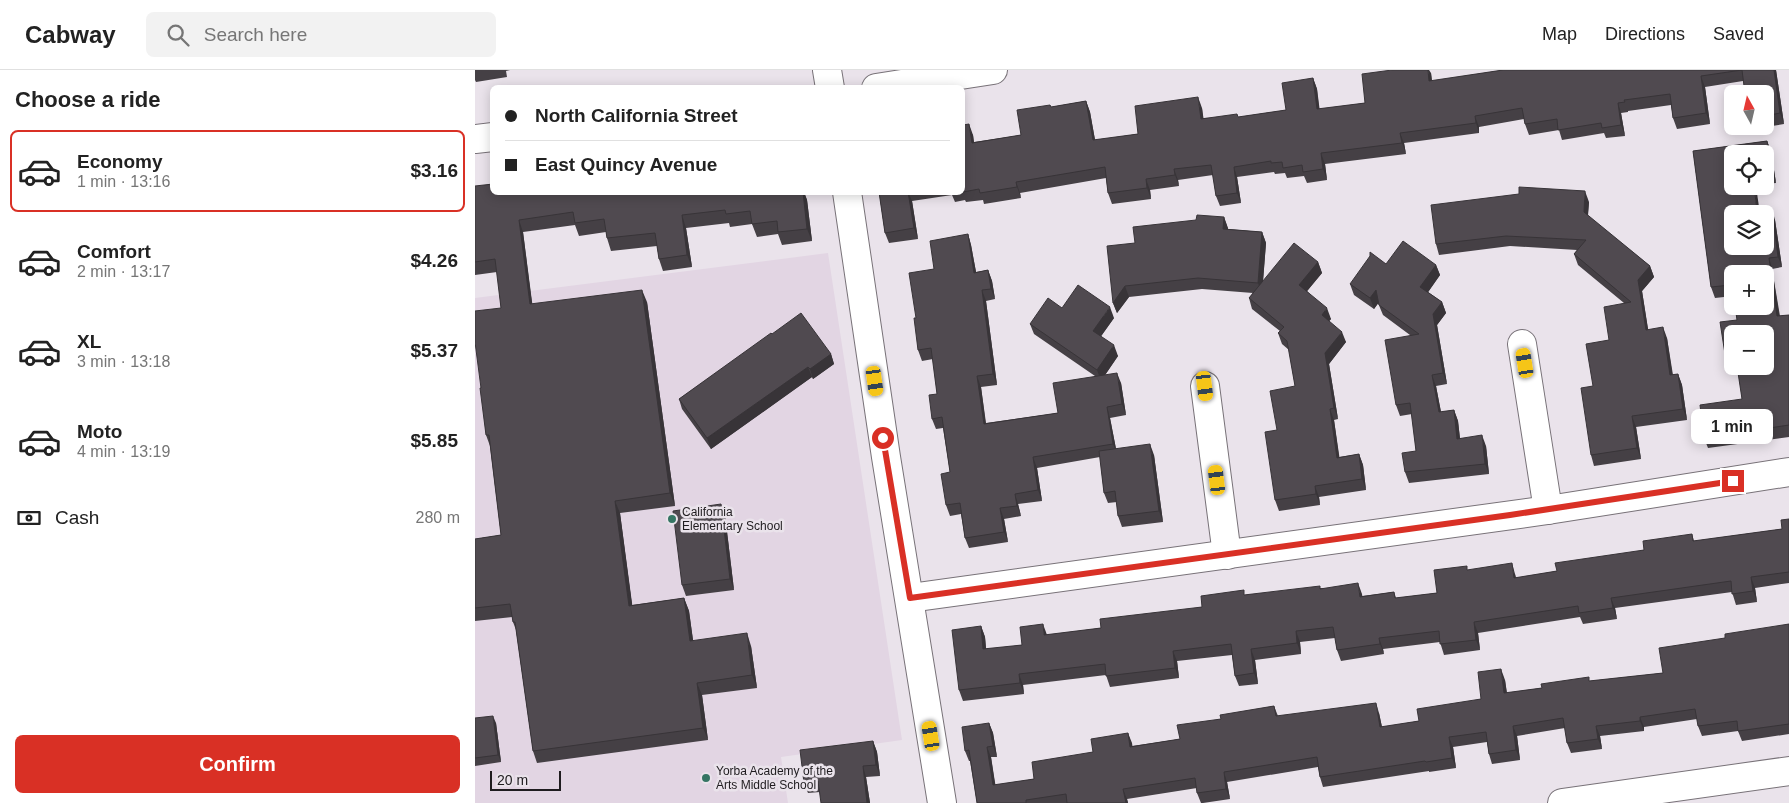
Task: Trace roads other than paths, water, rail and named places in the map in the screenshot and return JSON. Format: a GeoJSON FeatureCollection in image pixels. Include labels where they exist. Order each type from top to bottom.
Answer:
{"type":"FeatureCollection","features":[{"type":"Feature","properties":{"kind":"street"},"geometry":{"type":"LineString","coordinates":[[827,70],[830,85]]}},
{"type":"Feature","properties":{"kind":"street"},"geometry":{"type":"LineString","coordinates":[[896,85],[993,70]]}},
{"type":"Feature","properties":{"kind":"street"},"geometry":{"type":"LineString","coordinates":[[475,139],[490,137]]}},
{"type":"Feature","properties":{"kind":"street"},"geometry":{"type":"LineString","coordinates":[[847,195],[886,457],[942,803]]}},
{"type":"Feature","properties":{"kind":"street"},"geometry":{"type":"LineString","coordinates":[[1522,344],[1548,510]]}},
{"type":"Feature","properties":{"kind":"street"},"geometry":{"type":"LineString","coordinates":[[1205,386],[1227,555]]}},
{"type":"Feature","properties":{"kind":"street"},"geometry":{"type":"LineString","coordinates":[[910,598],[1548,510],[1789,472]]}},
{"type":"Feature","properties":{"kind":"street"},"geometry":{"type":"LineString","coordinates":[[1562,803],[1789,771]]}},
{"type":"Feature","properties":{"kind":"place","name":"California Elementary School"},"geometry":{"type":"Point","coordinates":[672,519]}},
{"type":"Feature","properties":{"kind":"place","name":"Yorba Academy of the Arts Middle School"},"geometry":{"type":"Point","coordinates":[706,778]}}]}
